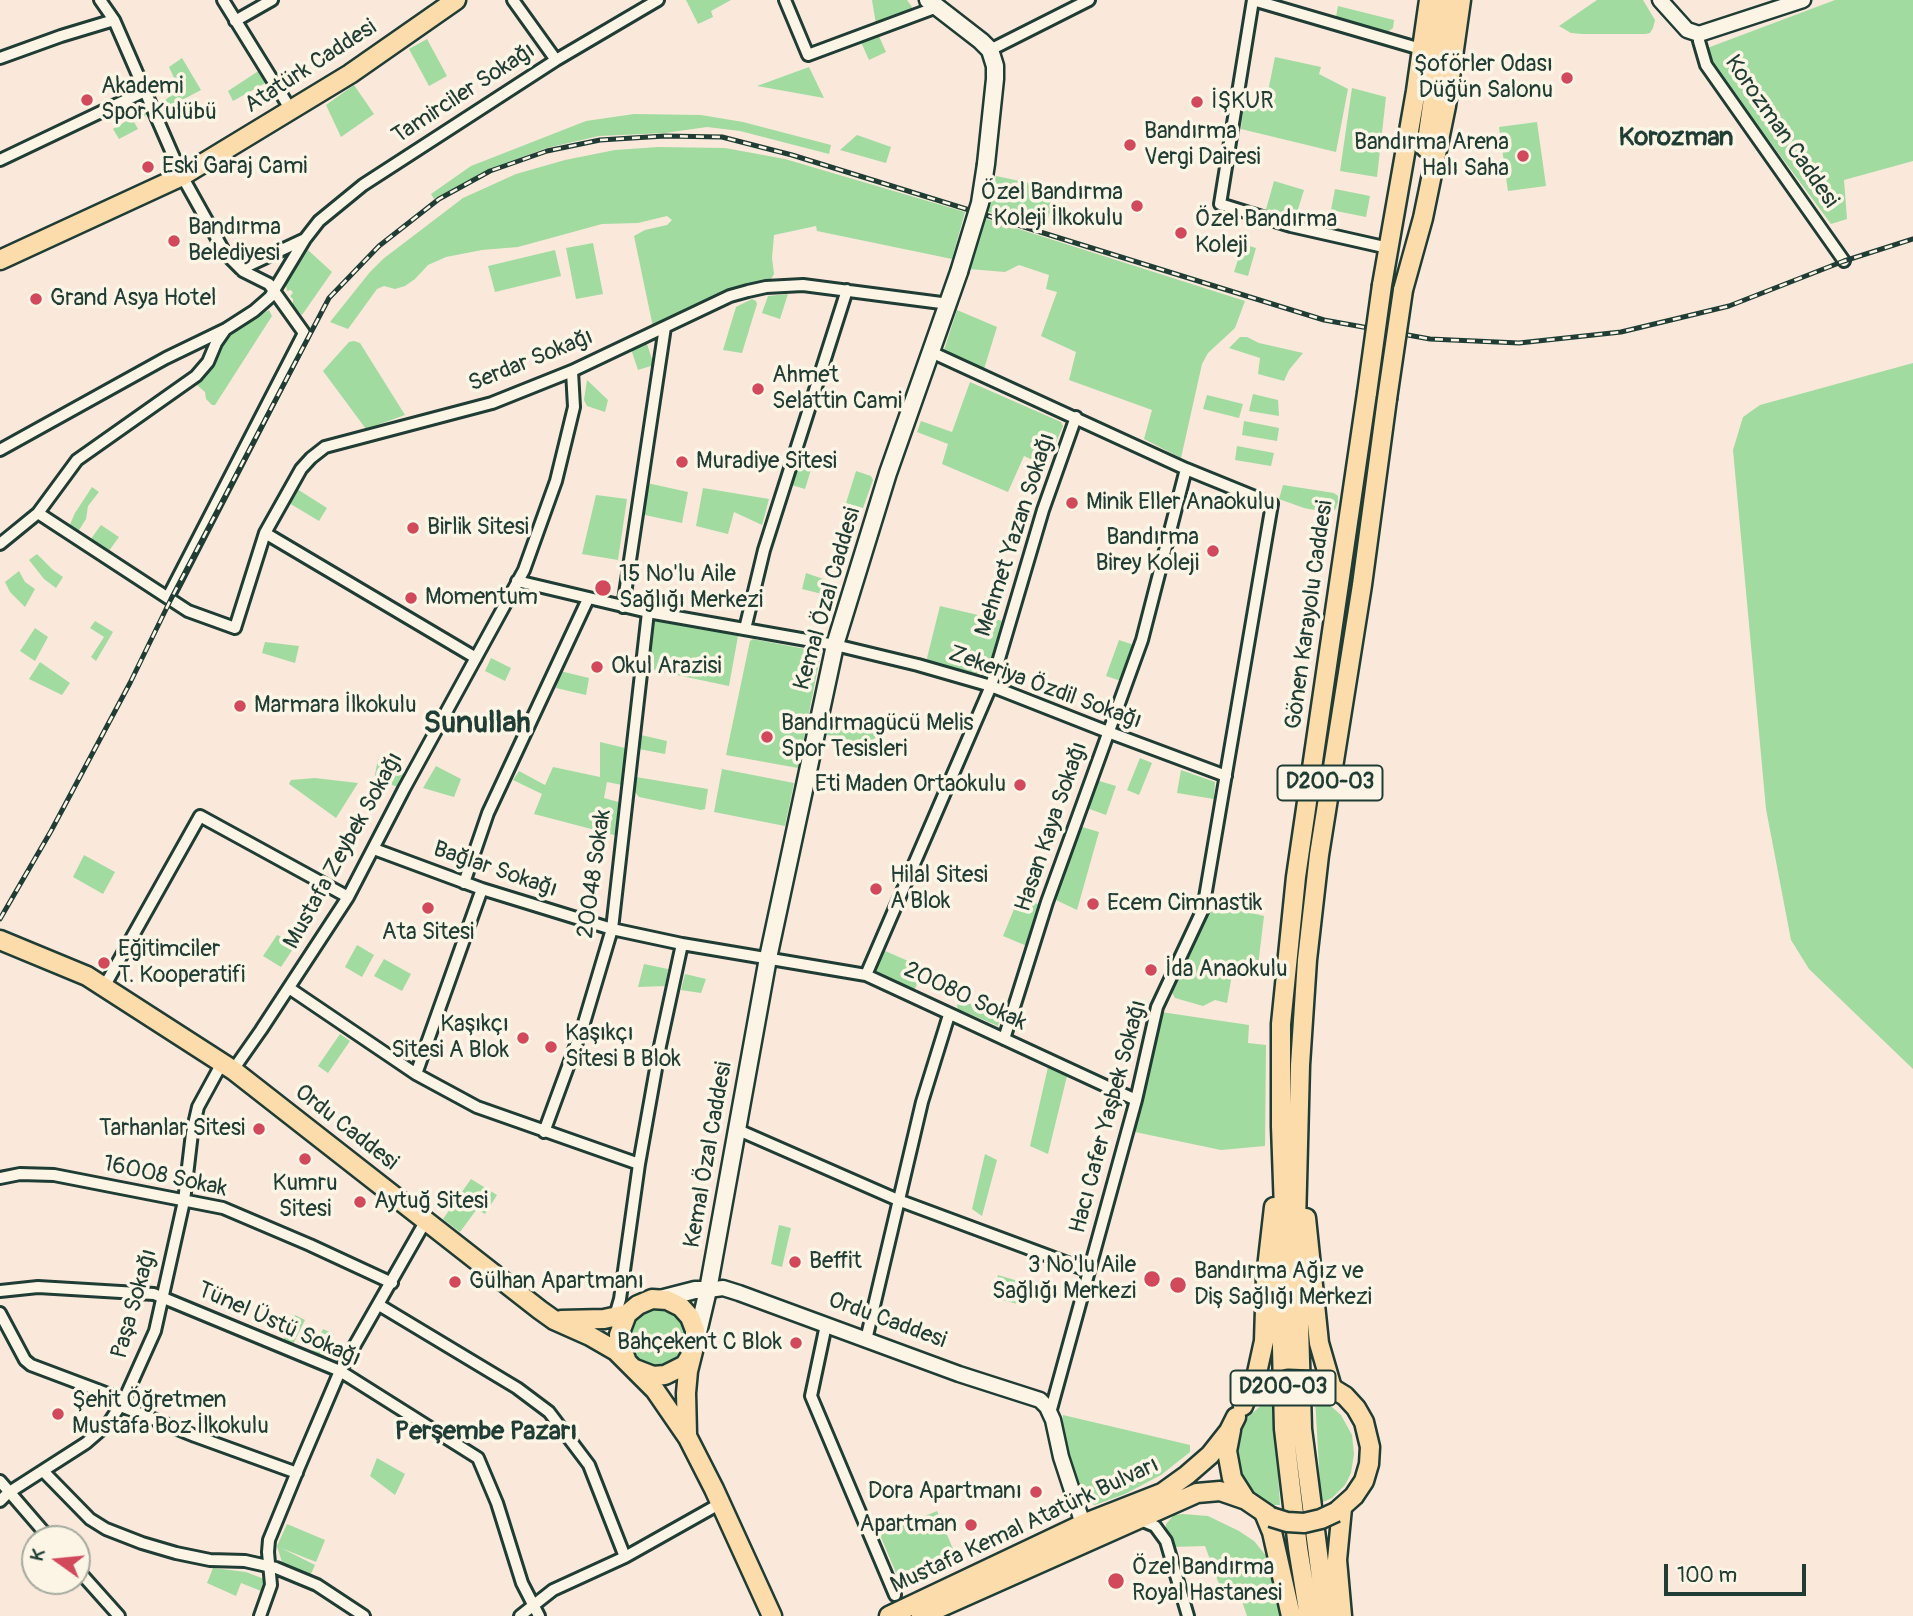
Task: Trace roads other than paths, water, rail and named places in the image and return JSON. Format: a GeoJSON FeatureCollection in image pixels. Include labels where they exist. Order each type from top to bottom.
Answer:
{"type":"FeatureCollection","features":[{"type":"Feature","properties":{"kind":"main road","name":"Atatürk Caddesi"},"geometry":{"type":"LineString","coordinates":[[0,260],[182,176],[350,74],[456,0]]}},
{"type":"Feature","properties":{"kind":"main road"},"geometry":{"type":"LineString","coordinates":[[1382,285],[1386,215],[1421,0]]}},
{"type":"Feature","properties":{"kind":"main road","name":"Gönen Karayolu Caddesi"},"geometry":{"type":"LineString","coordinates":[[1310,1616],[1298,1548],[1284,1429],[1281,1024],[1296,877],[1382,285],[1429,0]]}},
{"type":"Feature","properties":{"kind":"main road","name":"Gönen Karayolu Caddesi"},"geometry":{"type":"LineString","coordinates":[[1326,1616],[1302,1429],[1297,1305],[1297,1170],[1302,1039],[1318,868],[1447,0]]}},
{"type":"Feature","properties":{"kind":"main road","name":"D200-03"},"geometry":{"type":"LineString","coordinates":[[1403,290],[1423,218],[1446,106],[1461,0]]}},
{"type":"Feature","properties":{"kind":"main road"},"geometry":{"type":"LineString","coordinates":[[932,3],[990,50]]}},
{"type":"Feature","properties":{"kind":"main road","name":"Kemal Özal Caddesi"},"geometry":{"type":"LineString","coordinates":[[693,1349],[708,1290],[768,958],[835,645],[888,473],[960,272],[980,203],[995,79],[995,66],[990,50]]}},
{"type":"Feature","properties":{"kind":"main road","name":"Ordu Caddesi"},"geometry":{"type":"LineString","coordinates":[[0,940],[59,963],[104,987],[227,1067],[554,1320],[623,1310],[645,1301],[708,1290]]}},
{"type":"Feature","properties":{"kind":"main road"},"geometry":{"type":"LineString","coordinates":[[1239,1412],[1259,1392],[1288,1380],[1312,1381],[1330,1386],[1351,1402],[1367,1430],[1369,1464],[1364,1481],[1354,1496],[1339,1510],[1321,1519],[1304,1523],[1287,1522],[1268,1516],[1246,1500],[1232,1478],[1228,1443],[1239,1412],[1257,1373],[1264,1341],[1272,1220],[1281,1158]]}},
{"type":"Feature","properties":{"kind":"main road"},"geometry":{"type":"LineString","coordinates":[[1297,1170],[1306,1218],[1319,1343],[1330,1386]]}},
{"type":"Feature","properties":{"kind":"main road"},"geometry":{"type":"LineString","coordinates":[[681,1293],[702,1279],[712,1267]]}},
{"type":"Feature","properties":{"kind":"main road"},"geometry":{"type":"LineString","coordinates":[[660,1299],[675,1303],[690,1317],[695,1330],[686,1394],[688,1438]]}},
{"type":"Feature","properties":{"kind":"main road"},"geometry":{"type":"LineString","coordinates":[[623,1310],[620,1345],[631,1366],[653,1376],[665,1375],[676,1371],[693,1349]]}},
{"type":"Feature","properties":{"kind":"main road"},"geometry":{"type":"LineString","coordinates":[[554,1320],[607,1345],[655,1390],[688,1438],[721,1503],[772,1616]]}},
{"type":"Feature","properties":{"kind":"main road","name":"Mustafa Kemal Atatürk Bulvarı"},"geometry":{"type":"LineString","coordinates":[[889,1616],[1083,1524],[1162,1493],[1210,1455],[1229,1431],[1239,1412]]}},
{"type":"Feature","properties":{"kind":"main road","name":"Mustafa Kemal Atatürk Bulvarı"},"geometry":{"type":"LineString","coordinates":[[921,1616],[1149,1519],[1180,1499],[1210,1491],[1231,1493],[1246,1500]]}},
{"type":"Feature","properties":{"kind":"main road"},"geometry":{"type":"LineString","coordinates":[[1339,1510],[1337,1560],[1342,1616]]}},
{"type":"Feature","properties":{"kind":"main road"},"geometry":{"type":"LineString","coordinates":[[1268,1516],[1291,1616]]}},
{"type":"Feature","properties":{"kind":"street"},"geometry":{"type":"LineString","coordinates":[[38,513],[167,597],[304,333],[266,281],[241,269],[225,253],[182,176],[114,20],[100,0]]}},
{"type":"Feature","properties":{"kind":"street"},"geometry":{"type":"LineString","coordinates":[[223,0],[290,110]]}},
{"type":"Feature","properties":{"kind":"street"},"geometry":{"type":"LineString","coordinates":[[236,21],[272,0]]}},
{"type":"Feature","properties":{"kind":"street"},"geometry":{"type":"LineString","coordinates":[[513,0],[556,60]]}},
{"type":"Feature","properties":{"kind":"street","name":"Tamirciler Sokağı"},"geometry":{"type":"LineString","coordinates":[[0,450],[166,358],[226,329],[254,311],[274,292],[305,239],[320,221],[363,185],[556,60],[658,0]]}},
{"type":"Feature","properties":{"kind":"street"},"geometry":{"type":"LineString","coordinates":[[785,0],[808,55],[932,3]]}},
{"type":"Feature","properties":{"kind":"street"},"geometry":{"type":"LineString","coordinates":[[990,50],[1089,0]]}},
{"type":"Feature","properties":{"kind":"street"},"geometry":{"type":"LineString","coordinates":[[1384,247],[1291,226],[1220,204],[1253,0],[1414,47]]}},
{"type":"Feature","properties":{"kind":"street"},"geometry":{"type":"LineString","coordinates":[[1660,0],[1687,30],[1699,34],[1803,0]]}},
{"type":"Feature","properties":{"kind":"street"},"geometry":{"type":"LineString","coordinates":[[0,58],[114,20]]}},
{"type":"Feature","properties":{"kind":"street","name":"Korozman Caddesi"},"geometry":{"type":"LineString","coordinates":[[1699,34],[1706,65],[1844,261]]}},
{"type":"Feature","properties":{"kind":"street"},"geometry":{"type":"LineString","coordinates":[[0,160],[145,91]]}},
{"type":"Feature","properties":{"kind":"street","name":"Tamirciler Sokağı"},"geometry":{"type":"LineString","coordinates":[[241,269],[305,239]]}},
{"type":"Feature","properties":{"kind":"street","name":"Serdar Sokağı"},"geometry":{"type":"LineString","coordinates":[[167,597],[199,617],[234,628],[265,533],[301,469],[325,447],[492,404],[572,371],[730,296],[766,287],[803,285],[949,304]]}},
{"type":"Feature","properties":{"kind":"street"},"geometry":{"type":"LineString","coordinates":[[745,629],[764,550],[847,290]]}},
{"type":"Feature","properties":{"kind":"street"},"geometry":{"type":"LineString","coordinates":[[623,607],[665,327]]}},
{"type":"Feature","properties":{"kind":"street"},"geometry":{"type":"LineString","coordinates":[[0,544],[38,513],[77,460],[196,376],[208,362],[216,342],[226,329]]}},
{"type":"Feature","properties":{"kind":"street"},"geometry":{"type":"LineString","coordinates":[[931,352],[1076,416],[1186,469]]}},
{"type":"Feature","properties":{"kind":"street","name":"Mustafa Zeybek Sokağı"},"geometry":{"type":"LineString","coordinates":[[227,1067],[289,988],[348,897],[517,581],[556,481],[573,407],[572,371]]}},
{"type":"Feature","properties":{"kind":"street","name":"Mehmet Yazan Sokağı"},"geometry":{"type":"LineString","coordinates":[[866,975],[991,686],[1043,510],[1076,416]]}},
{"type":"Feature","properties":{"kind":"street","name":"Hacı Cafer Yaşbek Sokağı"},"geometry":{"type":"LineString","coordinates":[[1050,1413],[1136,1100],[1157,1007],[1203,909],[1272,503],[1186,469]]}},
{"type":"Feature","properties":{"kind":"street","name":"Hasan Kaya Sokağı"},"geometry":{"type":"LineString","coordinates":[[1004,1039],[1047,902],[1142,640],[1186,469]]}},
{"type":"Feature","properties":{"kind":"street"},"geometry":{"type":"LineString","coordinates":[[265,533],[476,658]]}},
{"type":"Feature","properties":{"kind":"street","name":"Zekeriya Özdil Sokağı"},"geometry":{"type":"LineString","coordinates":[[517,581],[623,607],[835,645],[991,686],[1226,776]]}},
{"type":"Feature","properties":{"kind":"street"},"geometry":{"type":"LineString","coordinates":[[464,883],[488,813],[588,599]]}},
{"type":"Feature","properties":{"kind":"street","name":"20048 Sokak"},"geometry":{"type":"LineString","coordinates":[[544,1132],[583,1023],[612,929],[648,612]]}},
{"type":"Feature","properties":{"kind":"street"},"geometry":{"type":"LineString","coordinates":[[104,987],[200,816],[348,897]]}},
{"type":"Feature","properties":{"kind":"street","name":"Bağlar Sokağı"},"geometry":{"type":"LineString","coordinates":[[374,849],[464,883],[612,929],[768,958]]}},
{"type":"Feature","properties":{"kind":"street"},"geometry":{"type":"LineString","coordinates":[[416,1074],[482,889]]}},
{"type":"Feature","properties":{"kind":"street"},"geometry":{"type":"LineString","coordinates":[[623,1310],[639,1164],[682,944]]}},
{"type":"Feature","properties":{"kind":"street","name":"20080 Sokak"},"geometry":{"type":"LineString","coordinates":[[768,958],[866,975],[1136,1100]]}},
{"type":"Feature","properties":{"kind":"street"},"geometry":{"type":"LineString","coordinates":[[289,988],[416,1074],[477,1107],[639,1164]]}},
{"type":"Feature","properties":{"kind":"street"},"geometry":{"type":"LineString","coordinates":[[866,1340],[922,1102],[948,1015]]}},
{"type":"Feature","properties":{"kind":"street","name":"Paşa Sokağı"},"geometry":{"type":"LineString","coordinates":[[4,1497],[99,1432],[123,1403],[155,1331],[184,1200],[198,1107],[227,1067]]}},
{"type":"Feature","properties":{"kind":"street"},"geometry":{"type":"LineString","coordinates":[[736,1129],[898,1200],[1089,1272]]}},
{"type":"Feature","properties":{"kind":"street","name":"16008 Sokak"},"geometry":{"type":"LineString","coordinates":[[0,1178],[28,1174],[54,1175],[223,1209],[392,1283]]}},
{"type":"Feature","properties":{"kind":"street"},"geometry":{"type":"LineString","coordinates":[[260,1616],[270,1591],[269,1540],[297,1473],[340,1371],[425,1222]]}},
{"type":"Feature","properties":{"kind":"street","name":"Tünel Üstü Sokağı"},"geometry":{"type":"LineString","coordinates":[[0,1291],[38,1287],[143,1292],[163,1297],[340,1371],[478,1458],[497,1503],[522,1583],[539,1616]]}},
{"type":"Feature","properties":{"kind":"street","name":"Ordu Caddesi"},"geometry":{"type":"LineString","coordinates":[[708,1290],[723,1289],[739,1293],[960,1374],[1035,1398],[1043,1403],[1050,1413]]}},
{"type":"Feature","properties":{"kind":"street"},"geometry":{"type":"LineString","coordinates":[[379,1305],[517,1388],[549,1412],[589,1465],[625,1557]]}},
{"type":"Feature","properties":{"kind":"street"},"geometry":{"type":"LineString","coordinates":[[0,1313],[25,1360],[31,1365],[195,1436],[297,1473]]}},
{"type":"Feature","properties":{"kind":"street"},"geometry":{"type":"LineString","coordinates":[[826,1325],[811,1396],[895,1595]]}},
{"type":"Feature","properties":{"kind":"street"},"geometry":{"type":"LineString","coordinates":[[1050,1413],[1083,1524]]}},
{"type":"Feature","properties":{"kind":"street"},"geometry":{"type":"LineString","coordinates":[[44,1472],[90,1518],[106,1529],[176,1553],[210,1560],[245,1561],[271,1567],[317,1585],[364,1616]]}},
{"type":"Feature","properties":{"kind":"street"},"geometry":{"type":"LineString","coordinates":[[0,1481],[4,1497],[35,1525]]}},
{"type":"Feature","properties":{"kind":"street"},"geometry":{"type":"LineString","coordinates":[[520,1616],[553,1590],[625,1557],[721,1503]]}},
{"type":"Feature","properties":{"kind":"street"},"geometry":{"type":"LineString","coordinates":[[1149,1519],[1163,1535],[1188,1616]]}},
{"type":"Feature","properties":{"kind":"street"},"geometry":{"type":"LineString","coordinates":[[91,1585],[119,1616]]}},
{"type":"Feature","properties":{"kind":"railway"},"geometry":{"type":"LineString","coordinates":[[0,919],[51,831],[130,683],[171,599],[329,298],[379,246],[439,199],[490,171],[547,151],[600,140],[665,136],[722,137],[792,155],[1324,320],[1430,339],[1519,343],[1621,332],[1729,306],[1844,261],[1913,239]]}},
{"type":"Feature","properties":{"kind":"place","name":"Şoförler Odası Düğün Salonu"},"geometry":{"type":"Point","coordinates":[1567,78]}},
{"type":"Feature","properties":{"kind":"place","name":"Akademi Spor Kulübü"},"geometry":{"type":"Point","coordinates":[87,100]}},
{"type":"Feature","properties":{"kind":"place","name":"İŞKUR"},"geometry":{"type":"Point","coordinates":[1197,102]}},
{"type":"Feature","properties":{"kind":"place","name":"Bandırma Vergi Dairesi"},"geometry":{"type":"Point","coordinates":[1130,145]}},
{"type":"Feature","properties":{"kind":"place","name":"Bandırma Arena Halı Saha"},"geometry":{"type":"Point","coordinates":[1523,156]}},
{"type":"Feature","properties":{"kind":"place","name":"Eski Garaj Cami"},"geometry":{"type":"Point","coordinates":[148,167]}},
{"type":"Feature","properties":{"kind":"place","name":"Özel Bandırma Koleji İlkokulu"},"geometry":{"type":"Point","coordinates":[1137,206]}},
{"type":"Feature","properties":{"kind":"place","name":"Özel Bandırma Koleji"},"geometry":{"type":"Point","coordinates":[1181,233]}},
{"type":"Feature","properties":{"kind":"place","name":"Bandırma Belediyesi"},"geometry":{"type":"Point","coordinates":[174,241]}},
{"type":"Feature","properties":{"kind":"place","name":"Grand Asya Hotel"},"geometry":{"type":"Point","coordinates":[36,299]}},
{"type":"Feature","properties":{"kind":"place","name":"Ahmet Selattin Cami"},"geometry":{"type":"Point","coordinates":[758,389]}},
{"type":"Feature","properties":{"kind":"place","name":"Muradiye Sitesi"},"geometry":{"type":"Point","coordinates":[682,462]}},
{"type":"Feature","properties":{"kind":"place","name":"Minik Eller Anaokulu"},"geometry":{"type":"Point","coordinates":[1072,503]}},
{"type":"Feature","properties":{"kind":"place","name":"Birlik Sitesi"},"geometry":{"type":"Point","coordinates":[413,528]}},
{"type":"Feature","properties":{"kind":"place","name":"Bandırma Birey Koleji"},"geometry":{"type":"Point","coordinates":[1213,551]}},
{"type":"Feature","properties":{"kind":"place","name":"15 No'lu Aile Sağlığı Merkezi"},"geometry":{"type":"Point","coordinates":[603,588]}},
{"type":"Feature","properties":{"kind":"place","name":"Momentum"},"geometry":{"type":"Point","coordinates":[411,598]}},
{"type":"Feature","properties":{"kind":"place","name":"Okul Arazisi"},"geometry":{"type":"Point","coordinates":[597,667]}},
{"type":"Feature","properties":{"kind":"place","name":"Marmara İlkokulu"},"geometry":{"type":"Point","coordinates":[240,706]}},
{"type":"Feature","properties":{"kind":"place","name":"Bandırmagücü Melis Spor Tesisleri"},"geometry":{"type":"Point","coordinates":[767,737]}},
{"type":"Feature","properties":{"kind":"place","name":"Eti Maden Ortaokulu"},"geometry":{"type":"Point","coordinates":[1020,785]}},
{"type":"Feature","properties":{"kind":"place","name":"Hilal Sitesi A Blok"},"geometry":{"type":"Point","coordinates":[876,889]}},
{"type":"Feature","properties":{"kind":"place","name":"Ecem Cimnastik"},"geometry":{"type":"Point","coordinates":[1093,904]}},
{"type":"Feature","properties":{"kind":"place","name":"Ata Sitesi"},"geometry":{"type":"Point","coordinates":[428,908]}},
{"type":"Feature","properties":{"kind":"place","name":"Eğitimciler T. Kooperatifi"},"geometry":{"type":"Point","coordinates":[104,963]}},
{"type":"Feature","properties":{"kind":"place","name":"İda Anaokulu"},"geometry":{"type":"Point","coordinates":[1151,970]}},
{"type":"Feature","properties":{"kind":"place","name":"Kaşıkçı Sitesi A Blok"},"geometry":{"type":"Point","coordinates":[523,1038]}},
{"type":"Feature","properties":{"kind":"place","name":"Kaşıkçı Sitesi B Blok"},"geometry":{"type":"Point","coordinates":[551,1047]}},
{"type":"Feature","properties":{"kind":"place","name":"Tarhanlar Sitesi"},"geometry":{"type":"Point","coordinates":[259,1129]}},
{"type":"Feature","properties":{"kind":"place","name":"Kumru Sitesi"},"geometry":{"type":"Point","coordinates":[305,1159]}},
{"type":"Feature","properties":{"kind":"place","name":"Aytuğ Sitesi"},"geometry":{"type":"Point","coordinates":[360,1202]}},
{"type":"Feature","properties":{"kind":"place","name":"Beffit"},"geometry":{"type":"Point","coordinates":[795,1262]}},
{"type":"Feature","properties":{"kind":"place","name":"3 No'lu Aile Sağlığı Merkezi"},"geometry":{"type":"Point","coordinates":[1152,1279]}},
{"type":"Feature","properties":{"kind":"place","name":"Gülhan Apartmanı"},"geometry":{"type":"Point","coordinates":[455,1282]}},
{"type":"Feature","properties":{"kind":"place","name":"Bandırma Ağız ve Diş Sağlığı Merkezi"},"geometry":{"type":"Point","coordinates":[1178,1285]}},
{"type":"Feature","properties":{"kind":"place","name":"Bahçekent C Blok"},"geometry":{"type":"Point","coordinates":[796,1343]}},
{"type":"Feature","properties":{"kind":"place","name":"Şehit Öğretmen Mustafa Boz İlkokulu"},"geometry":{"type":"Point","coordinates":[58,1414]}},
{"type":"Feature","properties":{"kind":"place","name":"Dora Apartmanı"},"geometry":{"type":"Point","coordinates":[1036,1492]}},
{"type":"Feature","properties":{"kind":"place","name":"Apartman"},"geometry":{"type":"Point","coordinates":[971,1525]}},
{"type":"Feature","properties":{"kind":"place","name":"Özel Bandırma Royal Hastanesi"},"geometry":{"type":"Point","coordinates":[1116,1581]}},
{"type":"Feature","properties":{"kind":"district","name":"Korozman"},"geometry":{"type":"Point","coordinates":[1676,138]}},
{"type":"Feature","properties":{"kind":"district","name":"Sunullah"},"geometry":{"type":"Point","coordinates":[477,724]}},
{"type":"Feature","properties":{"kind":"district","name":"Perşembe Pazarı"},"geometry":{"type":"Point","coordinates":[486,1432]}}]}
